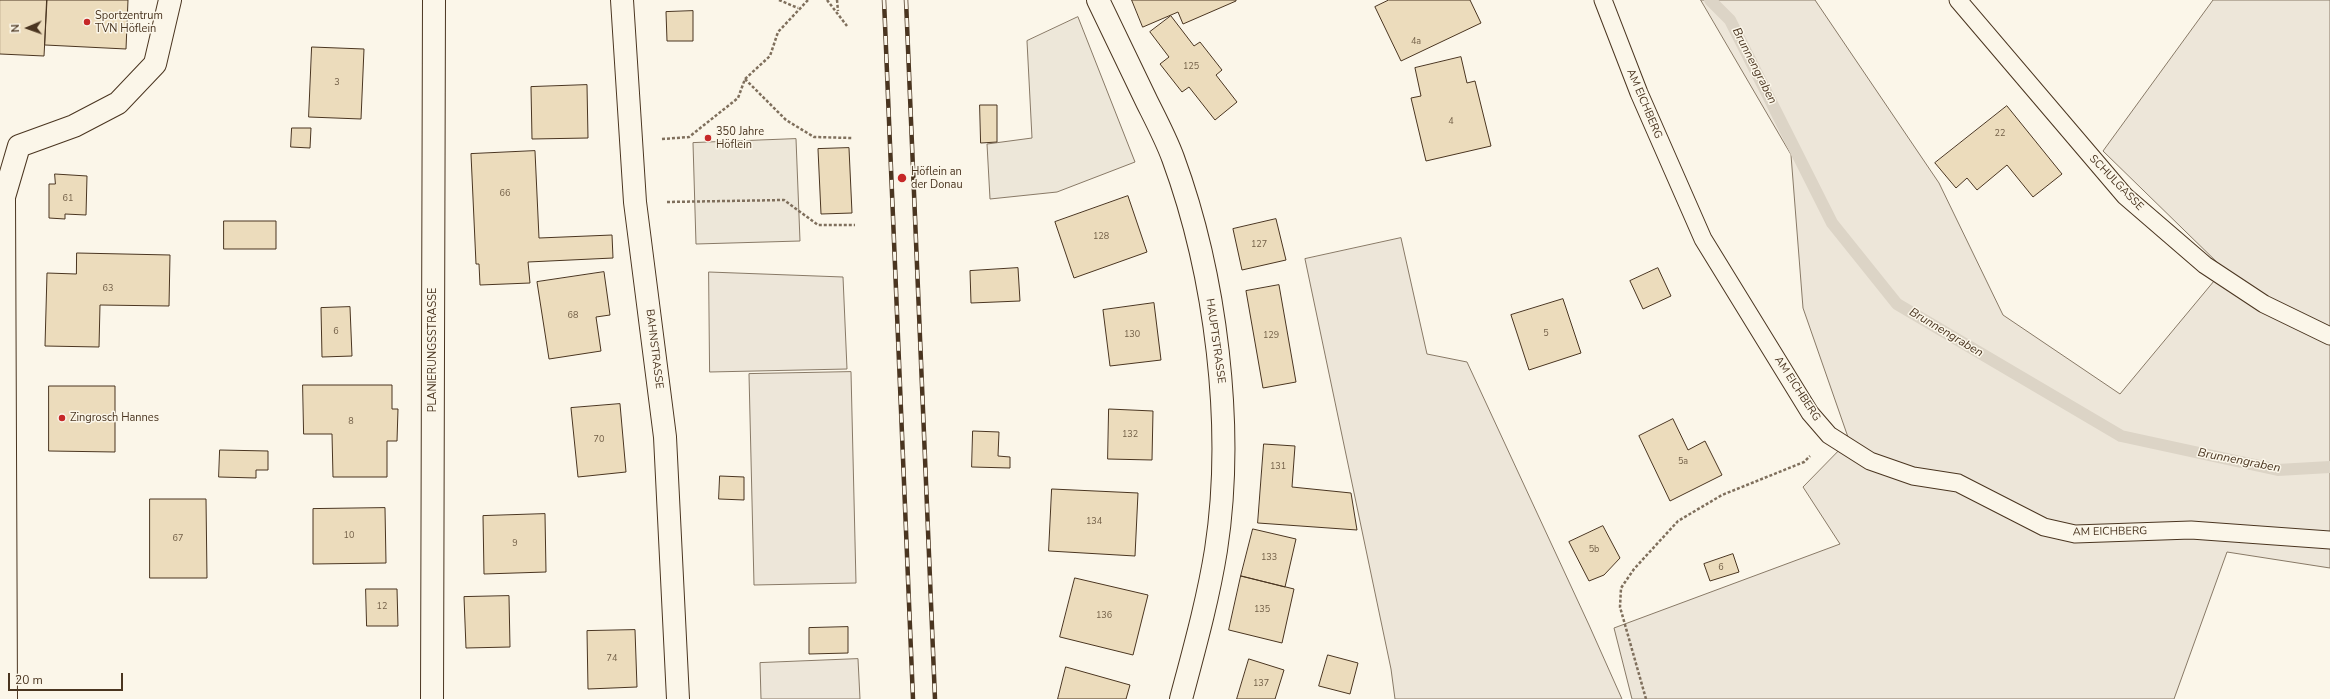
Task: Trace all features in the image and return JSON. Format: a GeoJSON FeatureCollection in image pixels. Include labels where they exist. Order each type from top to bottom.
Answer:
{"type":"FeatureCollection","features":[{"type":"Feature","properties":{"kind":"street"},"geometry":{"type":"LineString","coordinates":[[6,699],[4,197],[19,146],[74,126],[118,103],[155,64],[170,0]]}},
{"type":"Feature","properties":{"kind":"street","name":"PLANIERUNGSSTRASSE"},"geometry":{"type":"LineString","coordinates":[[432,699],[434,0]]}},
{"type":"Feature","properties":{"kind":"street","name":"BAHNSTRASSE"},"geometry":{"type":"LineString","coordinates":[[622,0],[630,143],[635,202],[665,437],[678,699]]}},
{"type":"Feature","properties":{"kind":"street","name":"HAUPTSTRASSE"},"geometry":{"type":"LineString","coordinates":[[1098,0],[1173,157],[1194,221],[1215,330],[1222,402],[1222,480],[1217,542],[1195,649],[1181,699]]}},
{"type":"Feature","properties":{"kind":"lane","name":"AM EICHBERG"},"geometry":{"type":"LineString","coordinates":[[1602,0],[1639,93],[1704,239],[1810,413],[1829,435],[1870,461],[1913,476],[1958,483],[2044,527],[2075,534],[2191,530],[2330,540]]}},
{"type":"Feature","properties":{"kind":"lane","name":"SCHULGASSE"},"geometry":{"type":"LineString","coordinates":[[1958,0],[2076,141],[2125,196],[2205,265],[2264,304],[2330,336]]}},
{"type":"Feature","properties":{"kind":"path"},"geometry":{"type":"LineString","coordinates":[[779,0],[798,8]]}},
{"type":"Feature","properties":{"kind":"path"},"geometry":{"type":"LineString","coordinates":[[630,143],[689,137],[738,98],[745,79],[770,56],[778,32],[798,8],[808,0]]}},
{"type":"Feature","properties":{"kind":"path"},"geometry":{"type":"LineString","coordinates":[[827,0],[838,12],[847,26]]}},
{"type":"Feature","properties":{"kind":"path"},"geometry":{"type":"LineString","coordinates":[[837,0],[838,12]]}},
{"type":"Feature","properties":{"kind":"path"},"geometry":{"type":"LineString","coordinates":[[745,79],[786,120],[814,137],[852,138]]}},
{"type":"Feature","properties":{"kind":"path"},"geometry":{"type":"LineString","coordinates":[[635,202],[784,200],[818,224],[855,225]]}},
{"type":"Feature","properties":{"kind":"path"},"geometry":{"type":"LineString","coordinates":[[1646,699],[1620,607],[1621,588],[1634,569],[1678,521],[1722,495],[1804,462],[1829,435]]}},
{"type":"Feature","properties":{"kind":"shaded area"},"geometry":{"type":"Polygon","coordinates":[[[1701,0],[1815,0],[1939,183],[2003,315],[2120,394],[2224,269],[2103,151],[2213,0],[2330,0],[2330,568],[2227,552],[2174,699],[1632,699],[1614,628],[1840,544],[1803,487],[1849,440],[1803,308],[1791,155],[1701,0]]]}},
{"type":"Feature","properties":{"kind":"shaded area"},"geometry":{"type":"Polygon","coordinates":[[[1078,17],[1135,162],[1057,192],[990,199],[987,144],[1032,138],[1027,41],[1078,17]]]}},
{"type":"Feature","properties":{"kind":"shaded area"},"geometry":{"type":"Polygon","coordinates":[[[796,139],[800,241],[696,244],[693,143],[796,139]]]}},
{"type":"Feature","properties":{"kind":"shaded area"},"geometry":{"type":"Polygon","coordinates":[[[1401,238],[1427,354],[1467,362],[1622,699],[1395,699],[1391,669],[1305,259],[1401,238]]]}},
{"type":"Feature","properties":{"kind":"shaded area"},"geometry":{"type":"Polygon","coordinates":[[[709,272],[843,277],[847,369],[710,372],[709,272]]]}},
{"type":"Feature","properties":{"kind":"shaded area"},"geometry":{"type":"Polygon","coordinates":[[[851,372],[856,583],[754,585],[749,374],[851,372]]]}},
{"type":"Feature","properties":{"kind":"shaded area"},"geometry":{"type":"Polygon","coordinates":[[[858,659],[860,699],[761,699],[760,663],[858,659]]]}},
{"type":"Feature","properties":{"kind":"building"},"geometry":{"type":"Polygon","coordinates":[[[0,0],[47,0],[44,56],[0,54],[0,0]]]}},
{"type":"Feature","properties":{"kind":"building","name":"Sportzentrum TVN Höflein"},"geometry":{"type":"Polygon","coordinates":[[[47,0],[128,0],[126,49],[45,45],[47,0]]]}},
{"type":"Feature","properties":{"kind":"building"},"geometry":{"type":"Polygon","coordinates":[[[1132,0],[1236,1],[1183,24],[1178,12],[1143,27],[1132,0]]]}},
{"type":"Feature","properties":{"kind":"building"},"geometry":{"type":"Polygon","coordinates":[[[1389,0],[1470,0],[1481,23],[1401,61],[1375,7],[1389,0]]]}},
{"type":"Feature","properties":{"kind":"building"},"geometry":{"type":"Polygon","coordinates":[[[693,11],[693,41],[667,41],[666,12],[693,11]]]}},
{"type":"Feature","properties":{"kind":"building"},"geometry":{"type":"Polygon","coordinates":[[[1171,16],[1194,46],[1200,42],[1222,70],[1216,75],[1237,102],[1215,120],[1189,87],[1182,92],[1160,64],[1169,57],[1150,32],[1171,16]]]}},
{"type":"Feature","properties":{"kind":"building"},"geometry":{"type":"Polygon","coordinates":[[[312,47],[364,49],[361,119],[309,117],[312,47]]]}},
{"type":"Feature","properties":{"kind":"building"},"geometry":{"type":"Polygon","coordinates":[[[1461,57],[1467,83],[1475,81],[1491,146],[1426,161],[1411,98],[1421,96],[1415,68],[1461,57]]]}},
{"type":"Feature","properties":{"kind":"building"},"geometry":{"type":"Polygon","coordinates":[[[587,85],[588,138],[532,139],[531,87],[587,85]]]}},
{"type":"Feature","properties":{"kind":"building"},"geometry":{"type":"Polygon","coordinates":[[[980,105],[997,105],[997,142],[981,143],[980,105]]]}},
{"type":"Feature","properties":{"kind":"building"},"geometry":{"type":"Polygon","coordinates":[[[2007,106],[2062,174],[2033,197],[2007,165],[1977,190],[1967,178],[1956,188],[1935,163],[2007,106]]]}},
{"type":"Feature","properties":{"kind":"building"},"geometry":{"type":"Polygon","coordinates":[[[292,128],[311,128],[310,148],[291,147],[292,128]]]}},
{"type":"Feature","properties":{"kind":"building"},"geometry":{"type":"Polygon","coordinates":[[[849,148],[852,213],[821,214],[818,149],[849,148]]]}},
{"type":"Feature","properties":{"kind":"building"},"geometry":{"type":"Polygon","coordinates":[[[535,151],[539,238],[612,235],[613,258],[528,262],[530,283],[480,285],[479,264],[476,264],[471,154],[535,151]]]}},
{"type":"Feature","properties":{"kind":"building"},"geometry":{"type":"Polygon","coordinates":[[[55,174],[87,176],[86,215],[65,214],[65,219],[49,218],[49,184],[55,184],[55,174]]]}},
{"type":"Feature","properties":{"kind":"building"},"geometry":{"type":"Polygon","coordinates":[[[1128,196],[1147,252],[1074,278],[1055,222],[1128,196]]]}},
{"type":"Feature","properties":{"kind":"building"},"geometry":{"type":"Polygon","coordinates":[[[1276,219],[1286,260],[1242,270],[1233,229],[1276,219]]]}},
{"type":"Feature","properties":{"kind":"building"},"geometry":{"type":"Polygon","coordinates":[[[224,221],[276,221],[276,249],[224,249],[224,221]]]}},
{"type":"Feature","properties":{"kind":"building"},"geometry":{"type":"Polygon","coordinates":[[[77,253],[170,255],[169,306],[100,305],[99,347],[45,346],[47,273],[76,274],[77,253]]]}},
{"type":"Feature","properties":{"kind":"building"},"geometry":{"type":"Polygon","coordinates":[[[1018,268],[1020,301],[971,303],[970,271],[1018,268]]]}},
{"type":"Feature","properties":{"kind":"building"},"geometry":{"type":"Polygon","coordinates":[[[1658,268],[1671,296],[1643,309],[1630,281],[1658,268]]]}},
{"type":"Feature","properties":{"kind":"building"},"geometry":{"type":"Polygon","coordinates":[[[604,272],[610,315],[596,317],[601,351],[549,359],[537,282],[604,272]]]}},
{"type":"Feature","properties":{"kind":"building"},"geometry":{"type":"Polygon","coordinates":[[[1279,285],[1296,382],[1263,388],[1246,291],[1279,285]]]}},
{"type":"Feature","properties":{"kind":"building"},"geometry":{"type":"Polygon","coordinates":[[[1563,299],[1581,353],[1529,370],[1511,315],[1563,299]]]}},
{"type":"Feature","properties":{"kind":"building"},"geometry":{"type":"Polygon","coordinates":[[[1154,303],[1161,360],[1110,366],[1103,310],[1154,303]]]}},
{"type":"Feature","properties":{"kind":"building"},"geometry":{"type":"Polygon","coordinates":[[[350,307],[352,356],[322,357],[321,308],[350,307]]]}},
{"type":"Feature","properties":{"kind":"building"},"geometry":{"type":"Polygon","coordinates":[[[303,385],[392,385],[392,409],[398,409],[397,441],[387,441],[387,477],[333,477],[332,434],[304,434],[303,385]]]}},
{"type":"Feature","properties":{"kind":"building"},"geometry":{"type":"Polygon","coordinates":[[[49,386],[115,386],[115,452],[49,451],[49,386]]]}},
{"type":"Feature","properties":{"kind":"building"},"geometry":{"type":"Polygon","coordinates":[[[620,404],[626,472],[578,477],[571,408],[620,404]]]}},
{"type":"Feature","properties":{"kind":"building"},"geometry":{"type":"Polygon","coordinates":[[[1109,409],[1153,411],[1152,460],[1108,459],[1109,409]]]}},
{"type":"Feature","properties":{"kind":"building"},"geometry":{"type":"Polygon","coordinates":[[[1673,419],[1688,450],[1705,441],[1722,475],[1670,501],[1639,436],[1673,419]]]}},
{"type":"Feature","properties":{"kind":"building"},"geometry":{"type":"Polygon","coordinates":[[[973,431],[999,432],[998,456],[1010,457],[1010,468],[972,467],[973,431]]]}},
{"type":"Feature","properties":{"kind":"building"},"geometry":{"type":"Polygon","coordinates":[[[1264,444],[1295,446],[1292,487],[1351,493],[1357,530],[1258,523],[1264,444]]]}},
{"type":"Feature","properties":{"kind":"building"},"geometry":{"type":"Polygon","coordinates":[[[220,450],[268,451],[268,470],[256,470],[256,478],[219,477],[220,450]]]}},
{"type":"Feature","properties":{"kind":"building"},"geometry":{"type":"Polygon","coordinates":[[[720,476],[744,477],[744,500],[719,499],[720,476]]]}},
{"type":"Feature","properties":{"kind":"building"},"geometry":{"type":"Polygon","coordinates":[[[1052,489],[1138,493],[1135,556],[1049,551],[1052,489]]]}},
{"type":"Feature","properties":{"kind":"building"},"geometry":{"type":"Polygon","coordinates":[[[150,499],[206,499],[207,578],[150,578],[150,499]]]}},
{"type":"Feature","properties":{"kind":"building"},"geometry":{"type":"Polygon","coordinates":[[[385,508],[386,563],[313,564],[313,509],[385,508]]]}},
{"type":"Feature","properties":{"kind":"building"},"geometry":{"type":"Polygon","coordinates":[[[545,514],[546,572],[484,574],[483,516],[545,514]]]}},
{"type":"Feature","properties":{"kind":"building"},"geometry":{"type":"Polygon","coordinates":[[[1603,526],[1620,558],[1604,575],[1589,581],[1569,542],[1603,526]]]}},
{"type":"Feature","properties":{"kind":"building"},"geometry":{"type":"Polygon","coordinates":[[[1253,529],[1296,539],[1285,587],[1241,576],[1253,529]]]}},
{"type":"Feature","properties":{"kind":"building"},"geometry":{"type":"Polygon","coordinates":[[[1733,554],[1739,572],[1710,581],[1704,564],[1733,554]]]}},
{"type":"Feature","properties":{"kind":"building"},"geometry":{"type":"Polygon","coordinates":[[[1241,576],[1294,589],[1282,643],[1229,630],[1241,576]]]}},
{"type":"Feature","properties":{"kind":"building"},"geometry":{"type":"Polygon","coordinates":[[[1075,578],[1148,595],[1133,655],[1060,637],[1075,578]]]}},
{"type":"Feature","properties":{"kind":"building"},"geometry":{"type":"Polygon","coordinates":[[[366,589],[397,589],[398,626],[367,626],[366,589]]]}},
{"type":"Feature","properties":{"kind":"building"},"geometry":{"type":"Polygon","coordinates":[[[509,596],[510,647],[466,648],[464,597],[509,596]]]}},
{"type":"Feature","properties":{"kind":"building"},"geometry":{"type":"Polygon","coordinates":[[[848,627],[848,653],[809,654],[809,628],[848,627]]]}},
{"type":"Feature","properties":{"kind":"building"},"geometry":{"type":"Polygon","coordinates":[[[635,630],[637,687],[588,689],[587,631],[635,630]]]}},
{"type":"Feature","properties":{"kind":"building"},"geometry":{"type":"Polygon","coordinates":[[[1328,655],[1358,663],[1350,694],[1319,686],[1328,655]]]}},
{"type":"Feature","properties":{"kind":"building"},"geometry":{"type":"Polygon","coordinates":[[[1249,659],[1284,670],[1275,699],[1237,699],[1249,659]]]}},
{"type":"Feature","properties":{"kind":"building"},"geometry":{"type":"Polygon","coordinates":[[[1066,667],[1130,685],[1126,699],[1058,699],[1066,667]]]}},
{"type":"Feature","properties":{"kind":"waterway","name":"Brunnengraben"},"geometry":{"type":"LineString","coordinates":[[1710,0],[1730,20],[1832,223],[1897,304],[2121,436],[2278,470],[2330,467]]}},
{"type":"Feature","properties":{"kind":"railway"},"geometry":{"type":"LineString","coordinates":[[884,0],[913,699]]}},
{"type":"Feature","properties":{"kind":"railway"},"geometry":{"type":"LineString","coordinates":[[906,0],[935,699]]}},
{"type":"Feature","properties":{"kind":"place","name":"Sportzentrum TVN Höflein"},"geometry":{"type":"Point","coordinates":[87,22]}},
{"type":"Feature","properties":{"kind":"place","name":"350 Jahre Höflein"},"geometry":{"type":"Point","coordinates":[708,138]}},
{"type":"Feature","properties":{"kind":"place","name":"Höflein an der Donau"},"geometry":{"type":"Point","coordinates":[902,178]}},
{"type":"Feature","properties":{"kind":"place","name":"Zingrosch Hannes"},"geometry":{"type":"Point","coordinates":[62,418]}}]}
